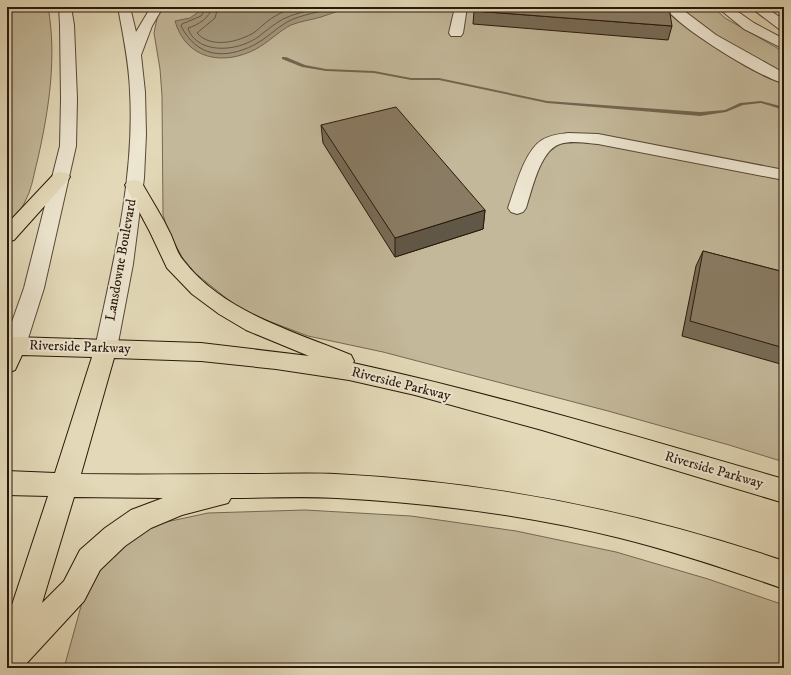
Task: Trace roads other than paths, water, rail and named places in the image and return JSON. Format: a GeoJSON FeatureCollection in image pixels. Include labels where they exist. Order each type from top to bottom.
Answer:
{"type":"FeatureCollection","features":[{"type":"Feature","properties":{"kind":"main road"},"geometry":{"type":"LineString","coordinates":[[7,236],[61,178]]}},
{"type":"Feature","properties":{"kind":"main road"},"geometry":{"type":"LineString","coordinates":[[134,185],[160,232],[174,262],[199,289],[226,309],[254,324],[325,355],[415,386]]}},
{"type":"Feature","properties":{"kind":"main road","name":"Riverside Parkway"},"geometry":{"type":"LineString","coordinates":[[10,352],[106,348],[201,352],[276,360],[349,371],[415,386],[542,420],[784,491]]}},
{"type":"Feature","properties":{"kind":"main road","name":"Lansdowne Boulevard"},"geometry":{"type":"LineString","coordinates":[[9,662],[106,348]]}},
{"type":"Feature","properties":{"kind":"main road"},"geometry":{"type":"LineString","coordinates":[[7,483],[64,486],[333,486],[394,489],[453,495],[515,504],[578,516],[642,531],[708,550],[784,575]]}},
{"type":"Feature","properties":{"kind":"main road"},"geometry":{"type":"LineString","coordinates":[[9,662],[74,591],[90,560],[115,537],[142,519],[181,503],[264,486]]}},
{"type":"Feature","properties":{"kind":"street"},"geometry":{"type":"LineString","coordinates":[[10,352],[34,288],[68,146],[69,99],[67,25],[65,7]]}},
{"type":"Feature","properties":{"kind":"street","name":"Lansdowne Boulevard"},"geometry":{"type":"LineString","coordinates":[[106,348],[128,233],[136,159],[138,105],[134,56],[124,7]]}},
{"type":"Feature","properties":{"kind":"street"},"geometry":{"type":"LineString","coordinates":[[134,56],[145,26],[157,7]]}},
{"type":"Feature","properties":{"kind":"street"},"geometry":{"type":"LineString","coordinates":[[456,33],[462,7]]}},
{"type":"Feature","properties":{"kind":"street"},"geometry":{"type":"LineString","coordinates":[[671,7],[723,46],[784,79]]}},
{"type":"Feature","properties":{"kind":"street"},"geometry":{"type":"LineString","coordinates":[[723,7],[749,26],[784,45]]}},
{"type":"Feature","properties":{"kind":"street"},"geometry":{"type":"LineString","coordinates":[[756,7],[784,26]]}},
{"type":"Feature","properties":{"kind":"street"},"geometry":{"type":"LineString","coordinates":[[517,208],[542,148],[553,141],[566,138],[584,137],[598,139],[784,175]]}},
{"type":"Feature","properties":{"kind":"water"},"geometry":{"type":"Polygon","coordinates":[[[205,7],[355,7],[298,22],[282,30],[256,49],[244,54],[219,58],[208,56],[197,51],[188,44],[180,34],[175,21],[190,18],[205,7]]]}},
{"type":"Feature","properties":{"kind":"waterway"},"geometry":{"type":"LineString","coordinates":[[284,58],[304,66],[326,70],[374,72],[411,79],[439,79],[547,102],[700,114],[726,111],[742,104],[761,102],[784,109]]}}]}
